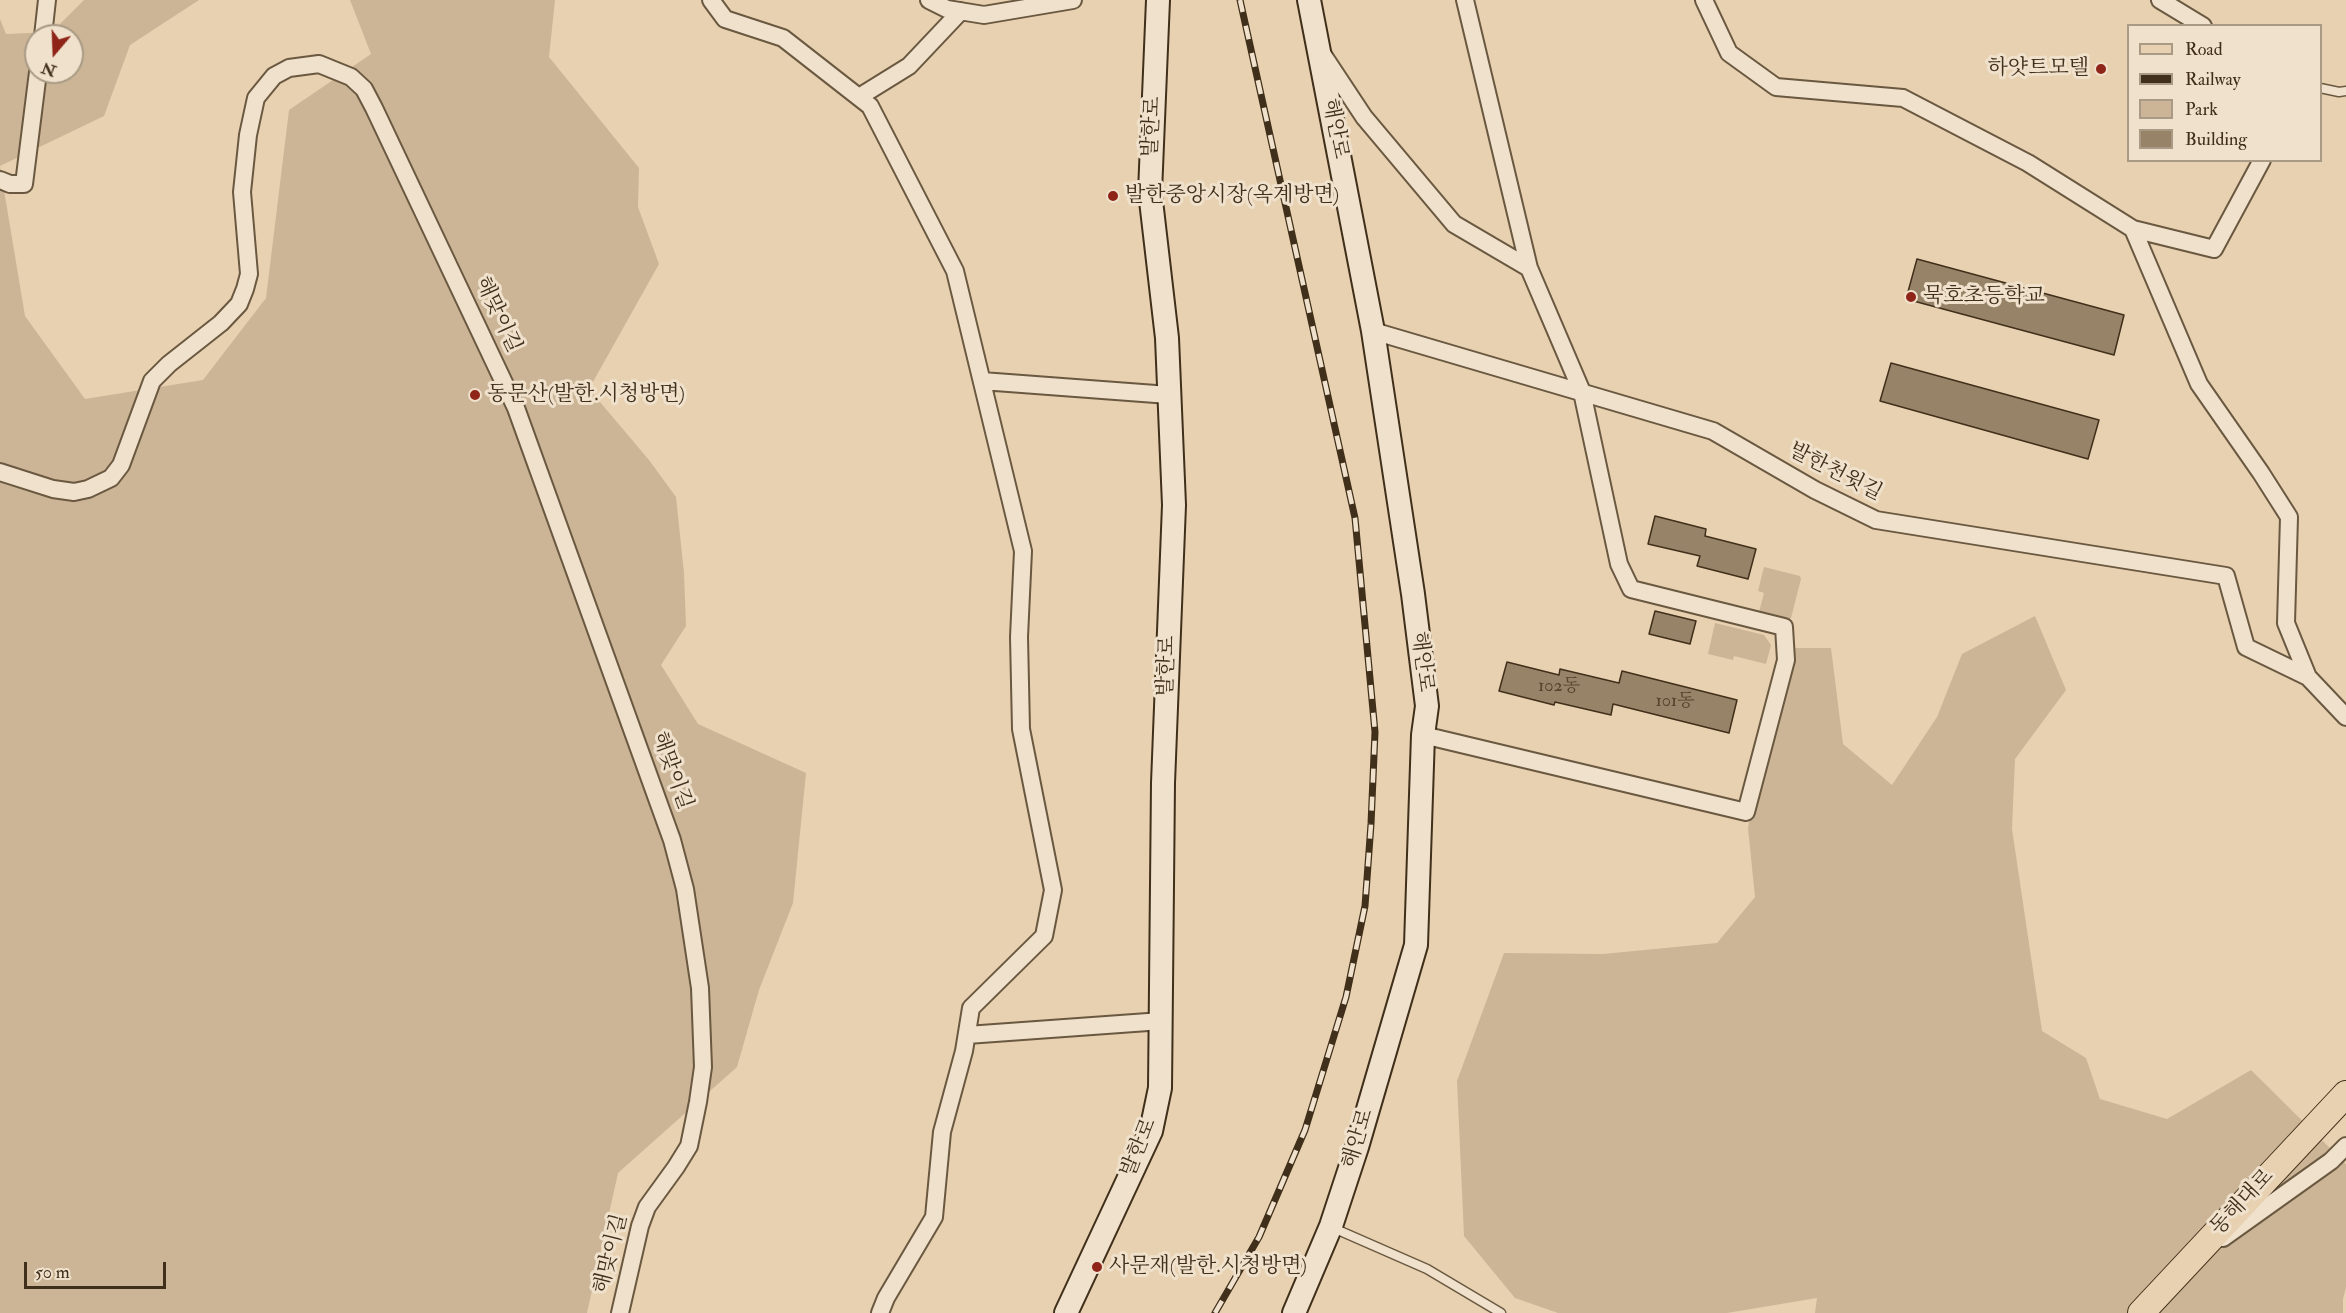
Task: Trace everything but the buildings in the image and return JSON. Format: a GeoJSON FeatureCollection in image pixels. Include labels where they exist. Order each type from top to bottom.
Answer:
{"type":"FeatureCollection","features":[{"type":"Feature","properties":{"kind":"main road","name":"동해대로"},"geometry":{"type":"LineString","coordinates":[[2141,1313],[2346,1094]]}},
{"type":"Feature","properties":{"kind":"street"},"geometry":{"type":"LineString","coordinates":[[44,24],[47,0]]}},
{"type":"Feature","properties":{"kind":"street"},"geometry":{"type":"LineString","coordinates":[[711,0],[725,19],[783,38],[870,106],[955,271],[1023,551],[1019,637],[1021,729],[1053,890],[1044,936],[971,1008],[964,1051],[942,1132],[934,1217],[886,1298],[880,1313]]}},
{"type":"Feature","properties":{"kind":"street"},"geometry":{"type":"LineString","coordinates":[[929,0],[947,9],[984,15],[1072,0]]}},
{"type":"Feature","properties":{"kind":"street","name":"발한로"},"geometry":{"type":"LineString","coordinates":[[1066,1313],[1150,1131],[1160,1088],[1163,783],[1174,505],[1167,338],[1150,192],[1158,0]]}},
{"type":"Feature","properties":{"kind":"street","name":"해안로"},"geometry":{"type":"LineString","coordinates":[[1294,1313],[1331,1226],[1357,1147],[1416,945],[1426,706],[1414,605],[1373,331],[1309,0]]}},
{"type":"Feature","properties":{"kind":"street"},"geometry":{"type":"LineString","coordinates":[[1423,735],[1746,812],[1786,660],[1784,627],[1631,589],[1619,564],[1582,392],[1529,268],[1466,0]]}},
{"type":"Feature","properties":{"kind":"street"},"geometry":{"type":"LineString","coordinates":[[1704,0],[1729,53],[1776,87],[1903,98],[2028,163],[2133,229],[2214,249],[2261,162]]}},
{"type":"Feature","properties":{"kind":"street"},"geometry":{"type":"LineString","coordinates":[[2160,0],[2200,24]]}},
{"type":"Feature","properties":{"kind":"street"},"geometry":{"type":"LineString","coordinates":[[859,97],[909,66],[961,11]]}},
{"type":"Feature","properties":{"kind":"street"},"geometry":{"type":"LineString","coordinates":[[1319,49],[1364,117],[1454,224],[1529,268]]}},
{"type":"Feature","properties":{"kind":"street","name":"해맞이길"},"geometry":{"type":"LineString","coordinates":[[0,472],[54,489],[74,492],[88,489],[111,478],[121,465],[152,381],[169,364],[221,323],[239,304],[245,289],[249,274],[242,192],[248,135],[256,98],[274,76],[289,68],[319,64],[351,77],[364,89],[374,108],[516,408],[672,840],[685,889],[700,988],[703,1067],[699,1102],[689,1146],[647,1207],[640,1226],[620,1313]]}},
{"type":"Feature","properties":{"kind":"street"},"geometry":{"type":"LineString","coordinates":[[0,180],[10,184],[24,184],[36,84]]}},
{"type":"Feature","properties":{"kind":"street"},"geometry":{"type":"LineString","coordinates":[[2133,229],[2199,384],[2289,517],[2286,623],[2308,677],[2346,717]]}},
{"type":"Feature","properties":{"kind":"street","name":"발한천윗길"},"geometry":{"type":"LineString","coordinates":[[1373,331],[1713,431],[1815,490],[1876,520],[2226,576],[2246,647],[2308,677]]}},
{"type":"Feature","properties":{"kind":"street"},"geometry":{"type":"LineString","coordinates":[[982,381],[1169,395]]}},
{"type":"Feature","properties":{"kind":"street"},"geometry":{"type":"LineString","coordinates":[[967,1035],[1162,1021]]}},
{"type":"Feature","properties":{"kind":"street"},"geometry":{"type":"LineString","coordinates":[[2186,1264],[2331,1161],[2346,1146]]}},
{"type":"Feature","properties":{"kind":"lane"},"geometry":{"type":"LineString","coordinates":[[2322,88],[2346,91]]}},
{"type":"Feature","properties":{"kind":"lane"},"geometry":{"type":"LineString","coordinates":[[1331,1226],[1427,1269],[1501,1313]]}},
{"type":"Feature","properties":{"kind":"green space"},"geometry":{"type":"Polygon","coordinates":[[[84,0],[199,0],[130,45],[104,116],[0,166],[0,19],[6,34],[24,33],[24,84],[84,84],[84,24],[60,24],[84,0]]]}},
{"type":"Feature","properties":{"kind":"green space"},"geometry":{"type":"Polygon","coordinates":[[[350,0],[555,0],[549,57],[639,168],[638,207],[659,264],[589,389],[649,460],[676,497],[684,573],[686,626],[661,665],[698,724],[806,773],[793,903],[759,990],[737,1067],[618,1173],[587,1313],[0,1313],[0,166],[25,316],[85,399],[203,380],[266,298],[289,110],[371,54],[350,0]]]}},
{"type":"Feature","properties":{"kind":"green space"},"geometry":{"type":"Polygon","coordinates":[[[1764,567],[1800,576],[1791,618],[1784,622],[1758,616],[1764,593],[1758,591],[1764,567]]]}},
{"type":"Feature","properties":{"kind":"green space"},"geometry":{"type":"Polygon","coordinates":[[[2035,616],[2066,690],[2015,759],[2012,829],[2042,1031],[2086,1058],[2100,1099],[2167,1119],[2251,1070],[2346,1164],[2346,1287],[2343,1313],[1815,1313],[1817,1298],[1727,1313],[1558,1313],[1515,1298],[1464,1236],[1457,1081],[1504,953],[1603,954],[1717,943],[1755,897],[1748,828],[1780,648],[1831,648],[1843,744],[1892,785],[1937,717],[1962,654],[2035,616]]]}},
{"type":"Feature","properties":{"kind":"green space"},"geometry":{"type":"Polygon","coordinates":[[[1715,623],[1764,635],[1771,645],[1766,664],[1734,656],[1733,660],[1708,654],[1715,623]]]}},
{"type":"Feature","properties":{"kind":"railway"},"geometry":{"type":"LineString","coordinates":[[1215,1313],[1259,1237],[1305,1130],[1346,997],[1365,906],[1375,732],[1355,518],[1240,0]]}},
{"type":"Feature","properties":{"kind":"place","name":"하얏트모텔"},"geometry":{"type":"Point","coordinates":[2101,69]}},
{"type":"Feature","properties":{"kind":"place","name":"발한중앙시장(옥계방면)"},"geometry":{"type":"Point","coordinates":[1113,196]}},
{"type":"Feature","properties":{"kind":"place","name":"묵호초등학교"},"geometry":{"type":"Point","coordinates":[1911,297]}},
{"type":"Feature","properties":{"kind":"place","name":"동문산(발한.시청방면)"},"geometry":{"type":"Point","coordinates":[475,395]}},
{"type":"Feature","properties":{"kind":"place","name":"사문재(발한.시청방면)"},"geometry":{"type":"Point","coordinates":[1097,1267]}}]}
